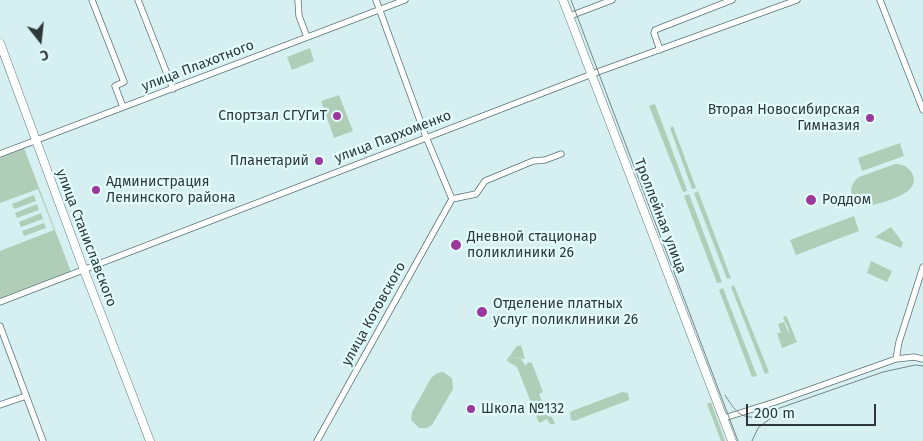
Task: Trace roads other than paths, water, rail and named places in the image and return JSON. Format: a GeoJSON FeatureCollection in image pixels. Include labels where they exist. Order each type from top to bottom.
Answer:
{"type":"FeatureCollection","features":[{"type":"Feature","properties":{"kind":"main road","name":"Троллейная улица"},"geometry":{"type":"LineString","coordinates":[[563,0],[732,441]]}},
{"type":"Feature","properties":{"kind":"main road","name":"улица Станиславского"},"geometry":{"type":"LineString","coordinates":[[0,43],[150,441]]}},
{"type":"Feature","properties":{"kind":"street"},"geometry":{"type":"LineString","coordinates":[[92,0],[124,82],[115,86],[123,107]]}},
{"type":"Feature","properties":{"kind":"street"},"geometry":{"type":"LineString","coordinates":[[138,0],[173,89]]}},
{"type":"Feature","properties":{"kind":"street"},"geometry":{"type":"LineString","coordinates":[[298,0],[299,16],[307,37]]}},
{"type":"Feature","properties":{"kind":"street"},"geometry":{"type":"LineString","coordinates":[[376,0],[426,137],[452,199],[476,194],[485,181],[533,162],[561,154]]}},
{"type":"Feature","properties":{"kind":"street","name":"улица Плахотного"},"geometry":{"type":"LineString","coordinates":[[0,154],[402,0]]}},
{"type":"Feature","properties":{"kind":"street"},"geometry":{"type":"LineString","coordinates":[[570,16],[612,0]]}},
{"type":"Feature","properties":{"kind":"street"},"geometry":{"type":"LineString","coordinates":[[660,50],[654,30],[732,0]]}},
{"type":"Feature","properties":{"kind":"street","name":"улица Пархоменко"},"geometry":{"type":"LineString","coordinates":[[0,302],[592,74],[797,0]]}},
{"type":"Feature","properties":{"kind":"street"},"geometry":{"type":"LineString","coordinates":[[880,0],[923,110]]}},
{"type":"Feature","properties":{"kind":"street","name":"улица Котовского"},"geometry":{"type":"LineString","coordinates":[[317,441],[452,199]]}},
{"type":"Feature","properties":{"kind":"street"},"geometry":{"type":"LineString","coordinates":[[896,359],[899,342],[923,266]]}},
{"type":"Feature","properties":{"kind":"street"},"geometry":{"type":"LineString","coordinates":[[0,326],[43,441]]}},
{"type":"Feature","properties":{"kind":"street"},"geometry":{"type":"LineString","coordinates":[[724,418],[896,359],[914,357],[923,359]]}},
{"type":"Feature","properties":{"kind":"street"},"geometry":{"type":"LineString","coordinates":[[0,405],[26,396]]}},
{"type":"Feature","properties":{"kind":"tram line"},"geometry":{"type":"LineString","coordinates":[[571,0],[738,441]]}},
{"type":"Feature","properties":{"kind":"tram line"},"geometry":{"type":"LineString","coordinates":[[725,395],[740,414],[754,417],[883,372],[915,365],[923,366]]}},
{"type":"Feature","properties":{"kind":"tram line"},"geometry":{"type":"LineString","coordinates":[[752,441],[758,428],[776,414]]}},
{"type":"Feature","properties":{"kind":"place","name":"Спортзал СГУГиТ"},"geometry":{"type":"Point","coordinates":[337,116]}},
{"type":"Feature","properties":{"kind":"place","name":"Вторая Новосибирская Гимназия"},"geometry":{"type":"Point","coordinates":[870,118]}},
{"type":"Feature","properties":{"kind":"place","name":"Планетарий"},"geometry":{"type":"Point","coordinates":[319,161]}},
{"type":"Feature","properties":{"kind":"place","name":"Администрация Ленинского района"},"geometry":{"type":"Point","coordinates":[96,190]}},
{"type":"Feature","properties":{"kind":"place","name":"Роддом"},"geometry":{"type":"Point","coordinates":[811,200]}},
{"type":"Feature","properties":{"kind":"place","name":"Дневной стационар поликлиники 26"},"geometry":{"type":"Point","coordinates":[456,245]}},
{"type":"Feature","properties":{"kind":"place","name":"Отделение платных услуг поликлиники 26"},"geometry":{"type":"Point","coordinates":[482,312]}},
{"type":"Feature","properties":{"kind":"place","name":"Школа №132"},"geometry":{"type":"Point","coordinates":[471,409]}}]}
